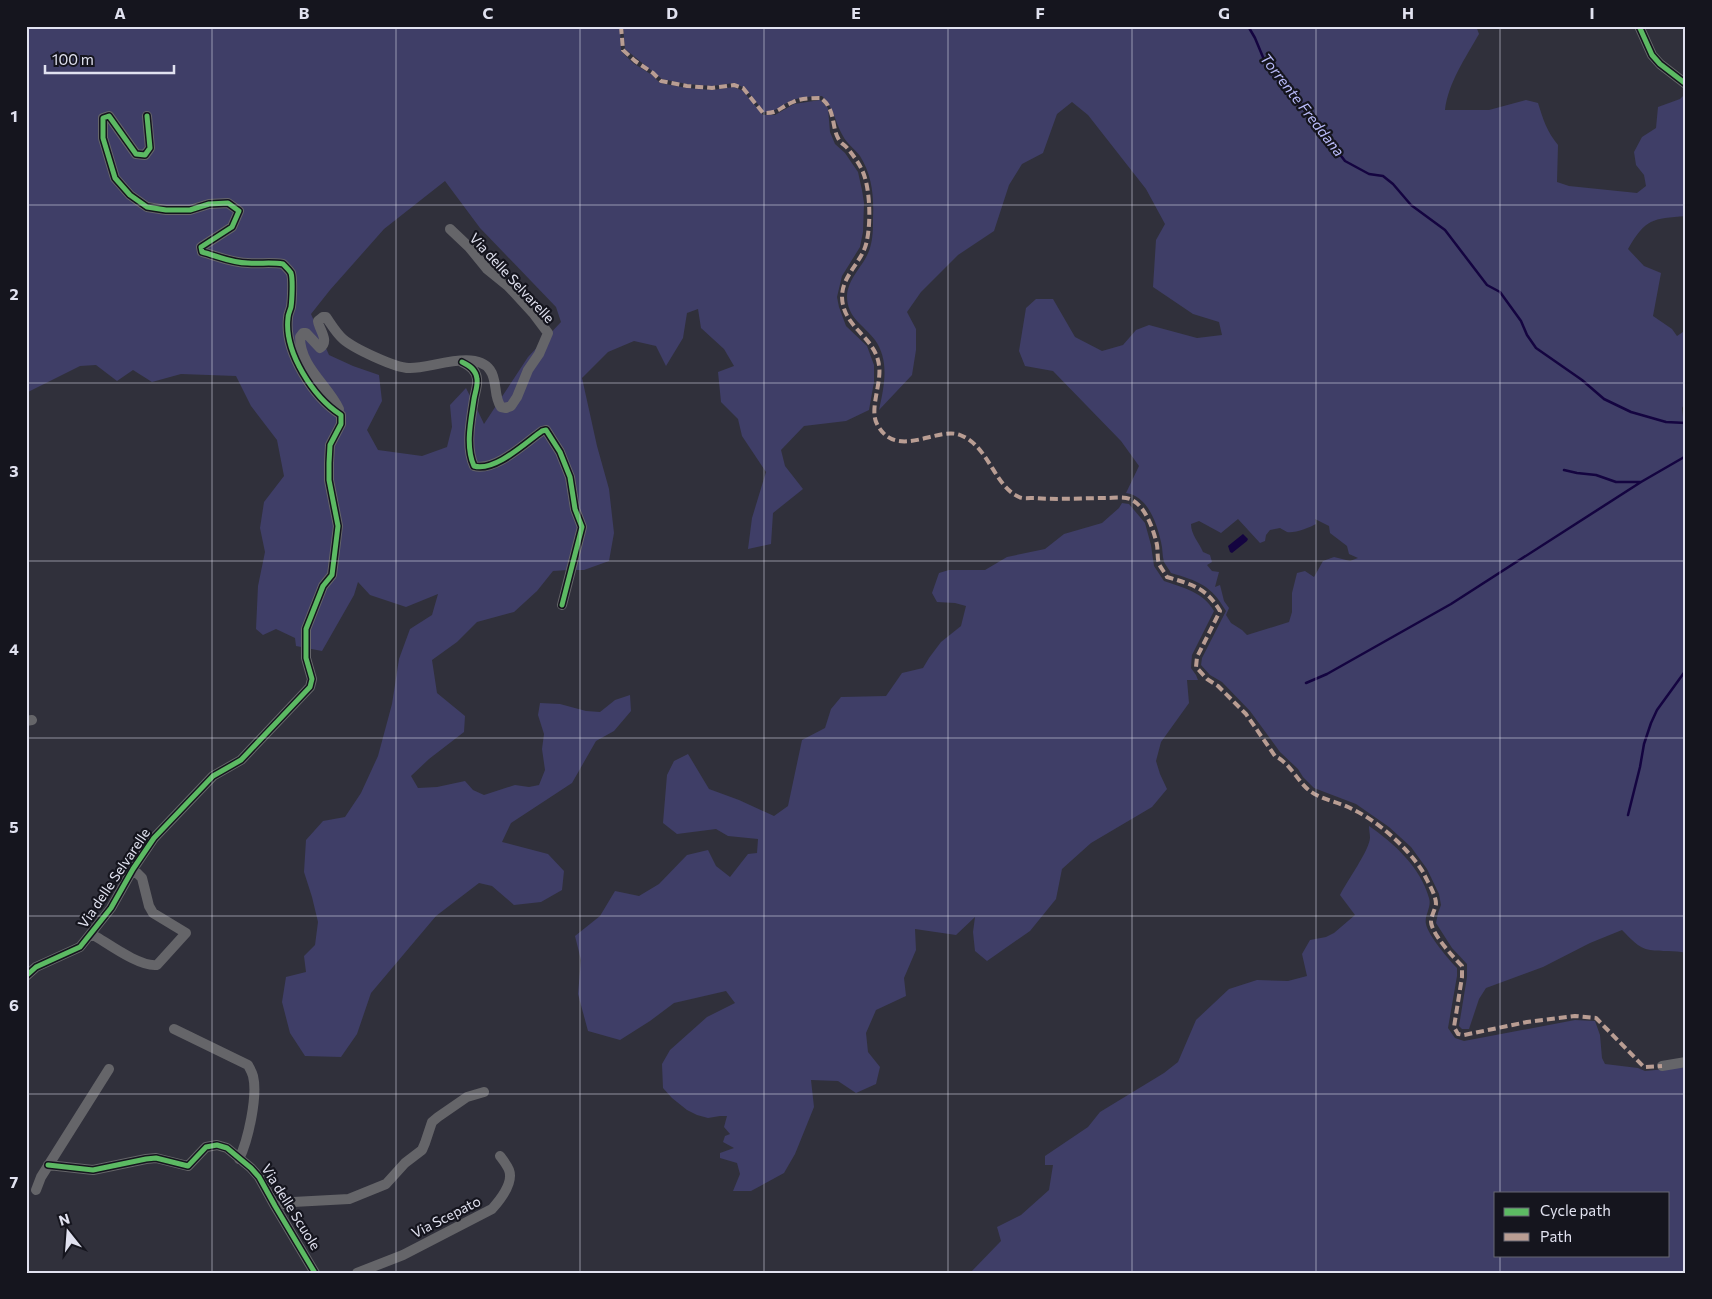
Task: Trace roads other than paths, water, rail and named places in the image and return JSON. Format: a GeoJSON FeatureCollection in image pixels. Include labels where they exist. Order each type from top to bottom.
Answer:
{"type":"FeatureCollection","features":[{"type":"Feature","properties":{"kind":"street"},"geometry":{"type":"LineString","coordinates":[[1639,26],[1652,55],[1660,64],[1686,84]]}},
{"type":"Feature","properties":{"kind":"street"},"geometry":{"type":"LineString","coordinates":[[147,116],[150,148],[145,155],[136,154],[109,116],[103,118],[103,138],[115,178],[130,195],[147,207],[166,210],[190,210],[209,204],[228,203],[239,211],[232,227],[201,247],[202,252],[240,262],[283,264],[291,272],[291,308],[288,317],[288,336],[291,348],[305,378],[334,411],[341,415]]}},
{"type":"Feature","properties":{"kind":"street","name":"Via delle Selvarelle"},"geometry":{"type":"LineString","coordinates":[[26,976],[36,967],[80,947],[111,908],[133,869],[154,838],[213,776],[241,760],[310,687],[312,680],[306,658],[306,630],[324,586],[332,575],[338,526],[330,480],[330,445],[341,424],[341,415],[339,407],[311,370],[300,342],[300,337],[303,333],[306,333],[320,348],[323,346],[324,339],[318,321],[326,317],[346,341],[385,361],[408,368],[472,360],[490,370],[501,407],[511,406],[517,397],[528,370],[539,354],[548,333],[533,313],[508,286],[487,269],[469,247],[450,229]]}},
{"type":"Feature","properties":{"kind":"street"},"geometry":{"type":"LineString","coordinates":[[462,362],[469,365],[475,372],[477,380],[472,413],[470,447],[470,457],[474,466],[481,468],[490,466],[546,430],[570,477],[575,509],[582,527],[562,605]]}},
{"type":"Feature","properties":{"kind":"street"},"geometry":{"type":"LineString","coordinates":[[89,936],[95,936],[131,957],[152,966],[157,965],[186,933],[153,913],[149,906],[142,878],[133,869]]}},
{"type":"Feature","properties":{"kind":"street"},"geometry":{"type":"LineString","coordinates":[[174,1029],[248,1065],[253,1075],[255,1086],[245,1147],[240,1159]]}},
{"type":"Feature","properties":{"kind":"street"},"geometry":{"type":"LineString","coordinates":[[1662,1066],[1686,1062]]}},
{"type":"Feature","properties":{"kind":"street"},"geometry":{"type":"LineString","coordinates":[[36,1190],[48,1165],[109,1069]]}},
{"type":"Feature","properties":{"kind":"street"},"geometry":{"type":"LineString","coordinates":[[275,1206],[292,1202],[349,1199],[386,1184],[401,1167],[422,1150],[432,1122],[467,1097],[484,1092]]}},
{"type":"Feature","properties":{"kind":"street","name":"Via delle Scuole"},"geometry":{"type":"LineString","coordinates":[[48,1165],[93,1170],[156,1158],[188,1166],[206,1147],[218,1145],[227,1148],[259,1177],[316,1273]]}},
{"type":"Feature","properties":{"kind":"street","name":"Via Scepato"},"geometry":{"type":"LineString","coordinates":[[358,1273],[402,1255],[492,1209],[501,1198],[510,1178],[509,1170],[500,1156]]}},
{"type":"Feature","properties":{"kind":"waterway","name":"Torrente Freddana"},"geometry":{"type":"LineString","coordinates":[[1248,26],[1265,62],[1293,100],[1303,108],[1319,131],[1345,161],[1369,174],[1383,176],[1393,184],[1411,205],[1445,230],[1487,285],[1500,292],[1521,321],[1527,335],[1536,348],[1582,380],[1604,399],[1631,412],[1666,422],[1686,423]]}},
{"type":"Feature","properties":{"kind":"waterway"},"geometry":{"type":"LineString","coordinates":[[1306,683],[1327,674],[1451,604],[1641,482],[1686,456]]}},
{"type":"Feature","properties":{"kind":"waterway"},"geometry":{"type":"LineString","coordinates":[[1564,470],[1596,475],[1616,482],[1640,482]]}},
{"type":"Feature","properties":{"kind":"waterway"},"geometry":{"type":"LineString","coordinates":[[1628,815],[1644,744],[1651,723],[1657,710],[1686,670]]}}]}
